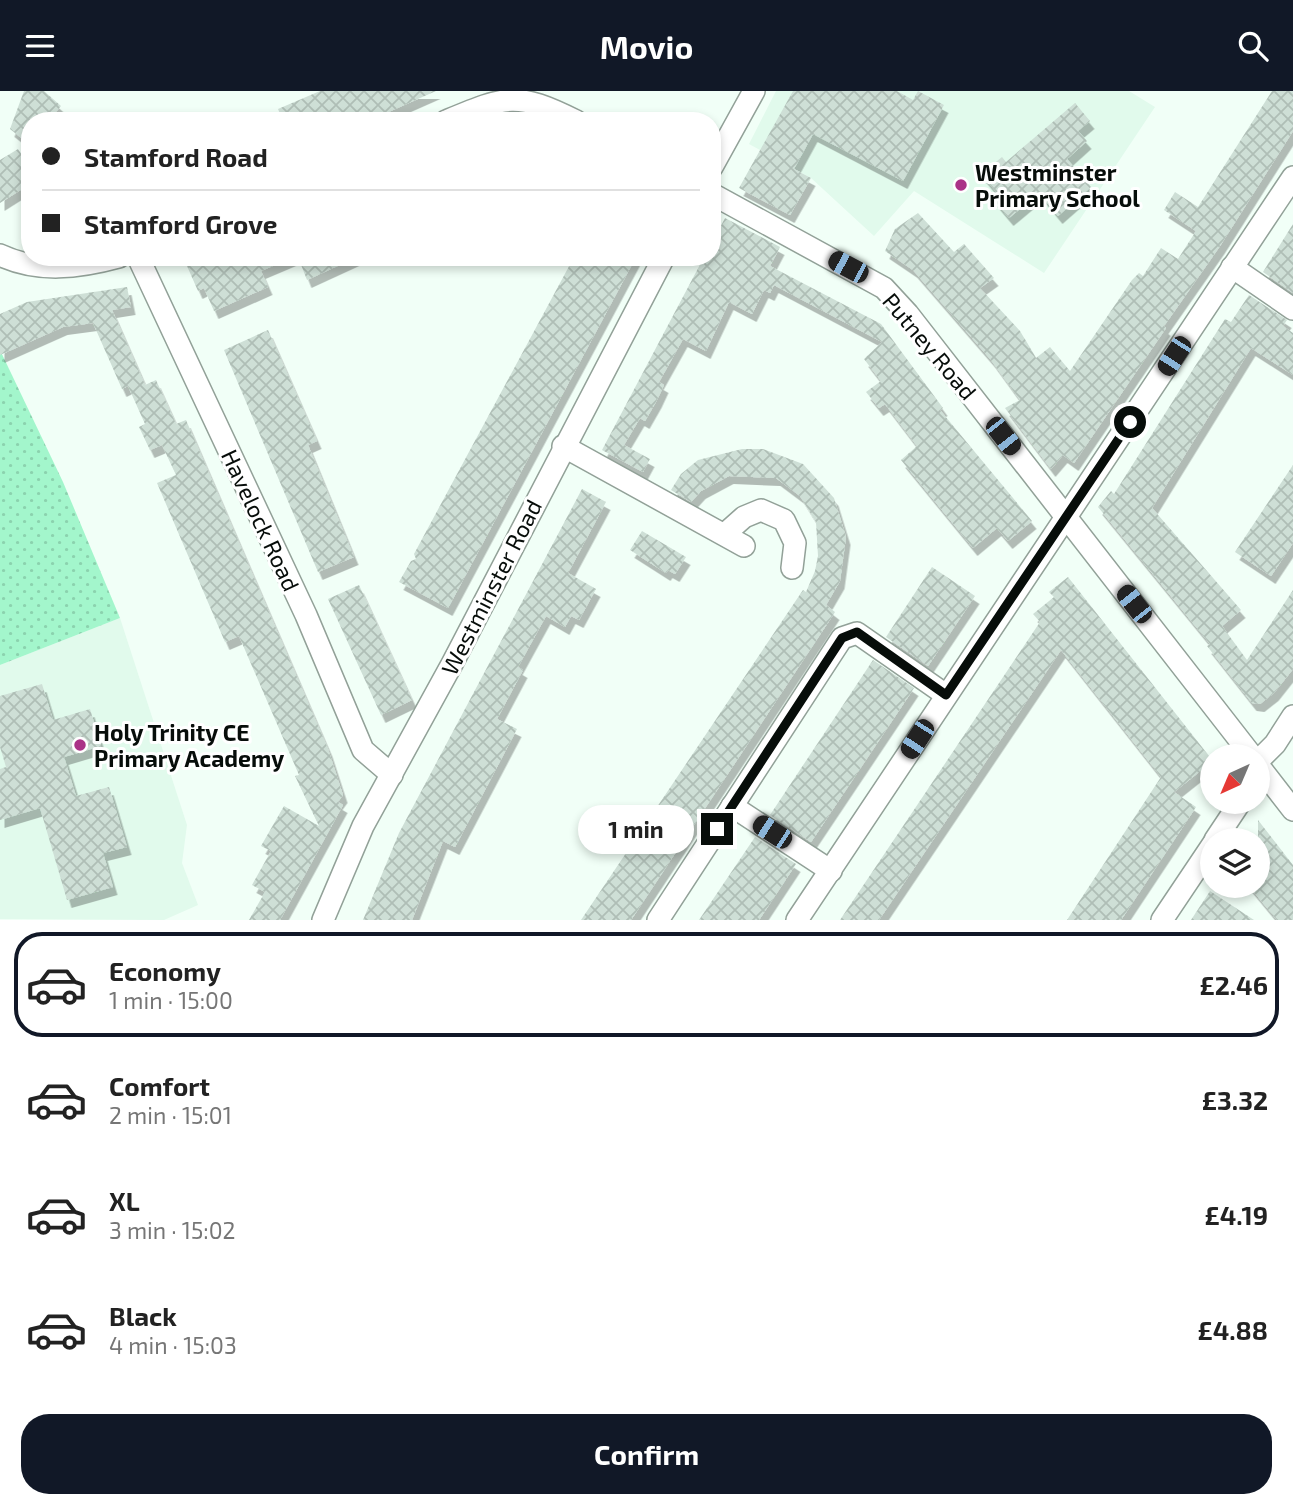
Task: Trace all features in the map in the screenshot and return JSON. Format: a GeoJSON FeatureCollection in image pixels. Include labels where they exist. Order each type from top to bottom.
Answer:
{"type":"FeatureCollection","features":[{"type":"Feature","properties":{"kind":"street"},"geometry":{"type":"LineString","coordinates":[[721,151],[754,91]]}},
{"type":"Feature","properties":{"kind":"street"},"geometry":{"type":"LineString","coordinates":[[462,112],[488,97],[516,97],[554,112]]}},
{"type":"Feature","properties":{"kind":"street"},"geometry":{"type":"LineString","coordinates":[[797,920],[1293,177]]}},
{"type":"Feature","properties":{"kind":"street","name":"Putney Road"},"geometry":{"type":"LineString","coordinates":[[721,199],[884,288],[908,314],[1241,744]]}},
{"type":"Feature","properties":{"kind":"street"},"geometry":{"type":"LineString","coordinates":[[0,255],[21,265]]}},
{"type":"Feature","properties":{"kind":"street"},"geometry":{"type":"LineString","coordinates":[[52,266],[87,266]]}},
{"type":"Feature","properties":{"kind":"street","name":"Havelock Road"},"geometry":{"type":"LineString","coordinates":[[142,266],[306,615],[363,750],[392,775]]}},
{"type":"Feature","properties":{"kind":"street","name":"Westminster Road"},"geometry":{"type":"LineString","coordinates":[[323,920],[363,826],[659,266]]}},
{"type":"Feature","properties":{"kind":"street"},"geometry":{"type":"LineString","coordinates":[[1232,268],[1293,309]]}},
{"type":"Feature","properties":{"kind":"street"},"geometry":{"type":"LineString","coordinates":[[564,446],[726,533],[744,546]]}},
{"type":"Feature","properties":{"kind":"street"},"geometry":{"type":"LineString","coordinates":[[726,533],[744,517],[761,510],[784,520],[795,543],[792,568]]}},
{"type":"Feature","properties":{"kind":"street"},"geometry":{"type":"LineString","coordinates":[[658,920],[842,638],[857,632],[946,695]]}},
{"type":"Feature","properties":{"kind":"street"},"geometry":{"type":"LineString","coordinates":[[1270,750],[1293,716]]}},
{"type":"Feature","properties":{"kind":"street","name":"Putney Road"},"geometry":{"type":"LineString","coordinates":[[1270,781],[1293,810]]}},
{"type":"Feature","properties":{"kind":"street"},"geometry":{"type":"LineString","coordinates":[[732,806],[831,871]]}},
{"type":"Feature","properties":{"kind":"street"},"geometry":{"type":"LineString","coordinates":[[1163,920],[1200,863]]}},
{"type":"Feature","properties":{"kind":"shaded area","name":"Westminster Primary School"},"geometry":{"type":"Polygon","coordinates":[[[776,91],[1129,91],[1155,107],[1044,273],[914,191],[874,236],[811,178],[749,144],[776,91]]]}},
{"type":"Feature","properties":{"kind":"shaded area","name":"Holy Trinity CE Primary Academy"},"geometry":{"type":"Polygon","coordinates":[[[120,618],[187,825],[182,863],[198,905],[164,920],[0,919],[0,665],[120,618]]]}},
{"type":"Feature","properties":{"kind":"green space"},"geometry":{"type":"Polygon","coordinates":[[[0,350],[63,482],[120,618],[0,665],[0,350]]]}},
{"type":"Feature","properties":{"kind":"building"},"geometry":{"type":"Polygon","coordinates":[[[24,91],[44,91],[61,106],[56,112],[21,112],[21,138],[10,129],[24,91]]]}},
{"type":"Feature","properties":{"kind":"building"},"geometry":{"type":"Polygon","coordinates":[[[320,91],[436,91],[388,112],[279,112],[278,109],[320,91]]]}},
{"type":"Feature","properties":{"kind":"building"},"geometry":{"type":"Polygon","coordinates":[[[793,91],[897,91],[913,100],[918,91],[944,105],[903,181],[813,134],[794,169],[811,178],[790,215],[739,188],[793,91]]]}},
{"type":"Feature","properties":{"kind":"building"},"geometry":{"type":"Polygon","coordinates":[[[1272,91],[1293,91],[1293,131],[1220,246],[1164,326],[1166,328],[1074,463],[1063,455],[1051,469],[1005,408],[1020,400],[991,360],[913,270],[885,251],[895,229],[918,213],[954,252],[964,244],[994,278],[980,288],[1020,331],[1036,358],[1050,347],[1070,371],[1132,280],[1139,273],[1143,276],[1161,248],[1178,259],[1196,231],[1164,210],[1175,192],[1198,207],[1272,91]]]}},
{"type":"Feature","properties":{"kind":"building"},"geometry":{"type":"Polygon","coordinates":[[[1075,103],[1090,121],[1078,131],[1087,141],[1067,159],[1091,187],[1058,216],[1039,193],[1009,218],[993,199],[998,194],[981,174],[1002,157],[1006,162],[1075,103]]]}},
{"type":"Feature","properties":{"kind":"building"},"geometry":{"type":"Polygon","coordinates":[[[18,149],[21,154],[21,190],[0,203],[0,160],[18,149]]]}},
{"type":"Feature","properties":{"kind":"building"},"geometry":{"type":"Polygon","coordinates":[[[725,218],[780,247],[770,266],[881,324],[943,408],[940,410],[1032,521],[1008,541],[997,528],[973,548],[901,460],[917,446],[885,404],[879,408],[866,392],[881,381],[864,359],[882,342],[774,285],[770,293],[764,290],[752,314],[729,302],[706,351],[683,339],[659,382],[664,385],[657,400],[645,421],[640,418],[624,445],[650,459],[643,472],[602,450],[699,266],[721,266],[721,226],[725,218]]]}},
{"type":"Feature","properties":{"kind":"building"},"geometry":{"type":"Polygon","coordinates":[[[1293,224],[1293,293],[1263,272],[1293,224]]]}},
{"type":"Feature","properties":{"kind":"building"},"geometry":{"type":"Polygon","coordinates":[[[187,266],[273,266],[261,271],[268,287],[214,311],[204,288],[198,291],[187,266]]]}},
{"type":"Feature","properties":{"kind":"building"},"geometry":{"type":"Polygon","coordinates":[[[302,266],[337,266],[307,280],[302,266]]]}},
{"type":"Feature","properties":{"kind":"building"},"geometry":{"type":"Polygon","coordinates":[[[569,266],[631,266],[448,608],[399,582],[411,561],[416,559],[414,554],[569,266]]]}},
{"type":"Feature","properties":{"kind":"building"},"geometry":{"type":"Polygon","coordinates":[[[127,287],[131,307],[112,310],[145,385],[156,380],[176,424],[186,420],[328,749],[343,795],[338,802],[343,805],[280,920],[249,920],[265,892],[252,885],[271,851],[261,846],[284,806],[319,826],[295,776],[299,775],[239,636],[225,642],[157,483],[176,475],[162,445],[150,450],[139,427],[145,424],[128,386],[122,389],[93,323],[63,327],[0,355],[0,314],[27,302],[127,287]]]}},
{"type":"Feature","properties":{"kind":"building"},"geometry":{"type":"Polygon","coordinates":[[[1249,295],[1287,320],[1283,326],[1293,333],[1293,375],[1251,348],[1152,508],[1241,610],[1222,626],[1247,660],[1293,590],[1293,669],[1274,693],[1260,704],[1252,703],[1207,646],[1210,644],[1098,507],[1111,491],[1114,494],[1225,319],[1231,322],[1249,295]]]}},
{"type":"Feature","properties":{"kind":"building"},"geometry":{"type":"Polygon","coordinates":[[[268,330],[317,441],[308,445],[354,557],[318,572],[224,350],[268,330]]]}},
{"type":"Feature","properties":{"kind":"building"},"geometry":{"type":"Polygon","coordinates":[[[742,449],[763,449],[803,464],[834,498],[846,537],[840,581],[826,605],[835,612],[631,920],[581,920],[803,590],[806,592],[815,571],[818,556],[816,522],[800,496],[776,478],[729,476],[701,491],[691,502],[671,490],[681,474],[698,460],[742,449]]]}},
{"type":"Feature","properties":{"kind":"building"},"geometry":{"type":"Polygon","coordinates":[[[1293,465],[1293,543],[1271,576],[1235,552],[1293,465]]]}},
{"type":"Feature","properties":{"kind":"building"},"geometry":{"type":"Polygon","coordinates":[[[582,489],[606,502],[568,573],[596,589],[579,620],[571,616],[565,627],[546,616],[518,667],[523,670],[497,719],[517,729],[455,847],[443,841],[412,920],[363,920],[399,833],[582,489]]]}},
{"type":"Feature","properties":{"kind":"building"},"geometry":{"type":"Polygon","coordinates":[[[642,531],[686,557],[675,574],[668,570],[666,573],[630,550],[642,531]]]}},
{"type":"Feature","properties":{"kind":"building"},"geometry":{"type":"Polygon","coordinates":[[[932,567],[975,596],[928,666],[886,637],[932,567]]]}},
{"type":"Feature","properties":{"kind":"building"},"geometry":{"type":"Polygon","coordinates":[[[1068,577],[1200,745],[1200,771],[1174,792],[1196,807],[1121,920],[1067,920],[1161,777],[1061,650],[879,920],[840,920],[1040,622],[1033,614],[1054,597],[1049,592],[1068,577]]]}},
{"type":"Feature","properties":{"kind":"building"},"geometry":{"type":"Polygon","coordinates":[[[359,585],[412,700],[381,715],[328,599],[359,585]]]}},
{"type":"Feature","properties":{"kind":"building"},"geometry":{"type":"Polygon","coordinates":[[[873,660],[914,688],[811,842],[770,815],[873,660]]]}},
{"type":"Feature","properties":{"kind":"building"},"geometry":{"type":"Polygon","coordinates":[[[42,684],[53,720],[90,709],[101,746],[64,757],[76,796],[109,787],[127,847],[103,853],[113,887],[67,900],[40,808],[0,820],[0,769],[6,767],[0,747],[0,696],[42,684]]]}},
{"type":"Feature","properties":{"kind":"building"},"geometry":{"type":"Polygon","coordinates":[[[1270,835],[1293,865],[1293,920],[1277,920],[1259,898],[1270,898],[1270,835]]]}},
{"type":"Feature","properties":{"kind":"building"},"geometry":{"type":"Polygon","coordinates":[[[755,837],[796,864],[759,920],[699,920],[755,837]]]}},
{"type":"Feature","properties":{"kind":"building"},"geometry":{"type":"Polygon","coordinates":[[[1205,898],[1221,898],[1254,920],[1191,920],[1205,898]]]}},
{"type":"Feature","properties":{"kind":"place","name":"Westminster Primary School"},"geometry":{"type":"Point","coordinates":[961,185]}},
{"type":"Feature","properties":{"kind":"place","name":"Holy Trinity CE Primary Academy"},"geometry":{"type":"Point","coordinates":[80,745]}},
{"type":"Feature","properties":{"kind":"route"},"geometry":{"type":"LineString","coordinates":[[717,829],[842,638],[857,632],[946,695],[1130,422]]}}]}
